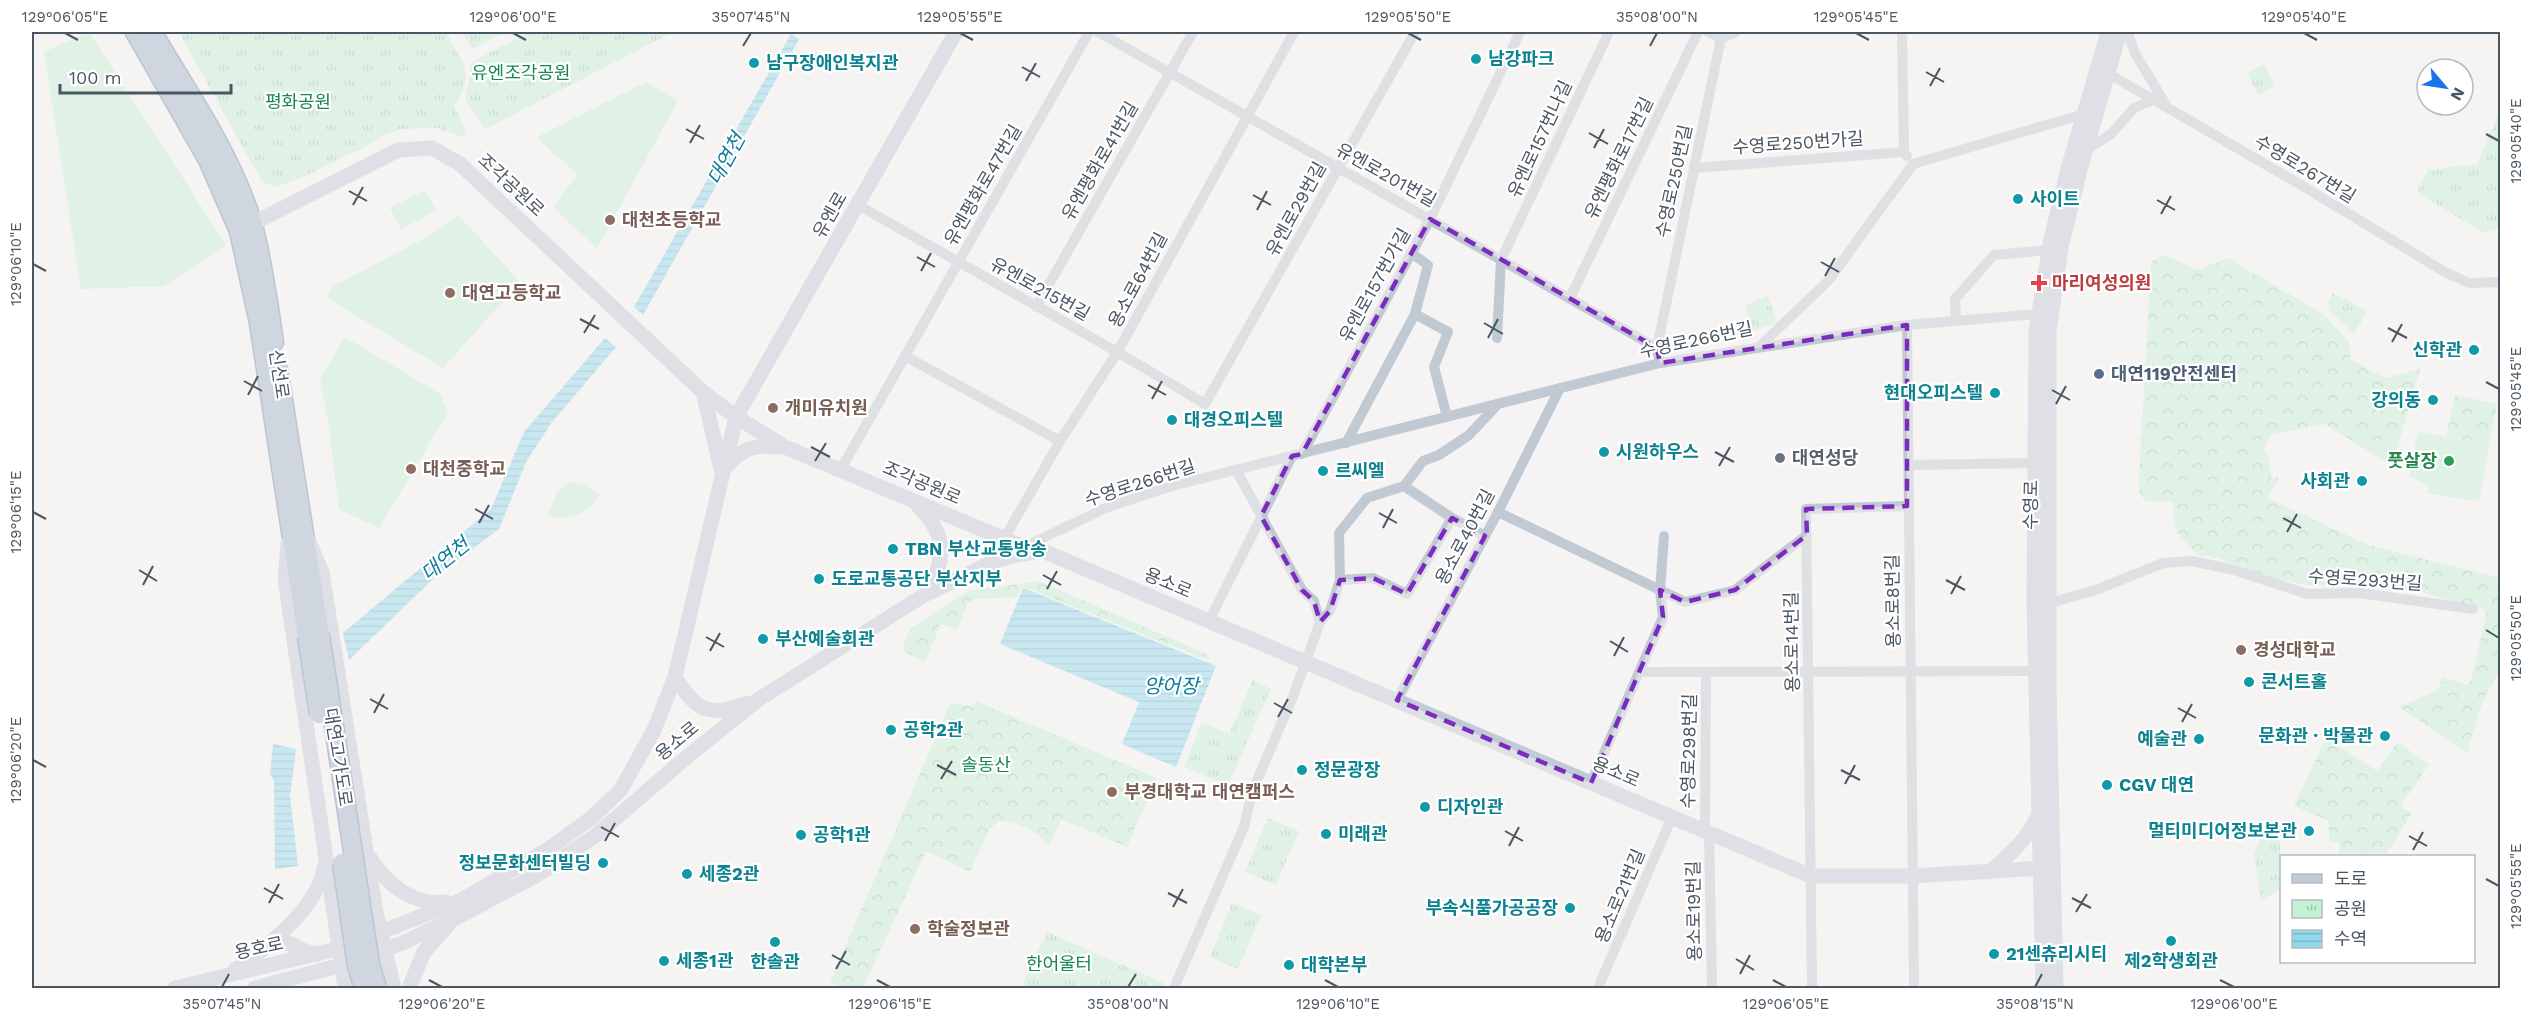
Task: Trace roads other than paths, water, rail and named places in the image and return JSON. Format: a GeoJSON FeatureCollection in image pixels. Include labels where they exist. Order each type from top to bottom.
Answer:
{"type":"FeatureCollection","features":[{"type":"Feature","properties":{"kind":"highway"},"geometry":{"type":"LineString","coordinates":[[135,32],[208,160],[239,231],[259,323],[296,526]]}},
{"type":"Feature","properties":{"kind":"highway","name":"신선로"},"geometry":{"type":"LineString","coordinates":[[152,32],[226,157],[252,224],[266,284],[296,526]]}},
{"type":"Feature","properties":{"kind":"highway","name":"대연고가도로"},"geometry":{"type":"LineString","coordinates":[[296,526],[370,964],[377,988]]}},
{"type":"Feature","properties":{"kind":"highway","name":"대연고가도로"},"geometry":{"type":"LineString","coordinates":[[314,635],[357,966],[364,988]]}},
{"type":"Feature","properties":{"kind":"main road","name":"유엔로"},"geometry":{"type":"LineString","coordinates":[[721,472],[736,417],[957,32]]}},
{"type":"Feature","properties":{"kind":"main road","name":"수영로"},"geometry":{"type":"LineString","coordinates":[[2056,988],[2049,603],[2049,332],[2061,247],[2103,71],[2108,32]]}},
{"type":"Feature","properties":{"kind":"main road","name":"수영로"},"geometry":{"type":"LineString","coordinates":[[2043,988],[2034,602],[2037,463],[2035,359],[2038,315],[2049,250],[2084,114],[2120,32]]}},
{"type":"Feature","properties":{"kind":"main road","name":"조각공원로"},"geometry":{"type":"LineString","coordinates":[[252,224],[399,150],[432,148],[460,164],[638,333],[703,392],[736,417],[785,447],[1004,539],[1043,551]]}},
{"type":"Feature","properties":{"kind":"main road"},"geometry":{"type":"LineString","coordinates":[[346,946],[460,901],[547,850],[590,819],[620,790],[654,730],[675,676],[721,472],[703,392]]}},
{"type":"Feature","properties":{"kind":"main road"},"geometry":{"type":"LineString","coordinates":[[721,472],[737,454],[750,448],[785,447]]}},
{"type":"Feature","properties":{"kind":"main road"},"geometry":{"type":"LineString","coordinates":[[912,500],[931,519],[938,535],[941,552],[938,574],[926,594]]}},
{"type":"Feature","properties":{"kind":"main road"},"geometry":{"type":"LineString","coordinates":[[296,526],[322,572],[380,933],[394,988]]}},
{"type":"Feature","properties":{"kind":"main road"},"geometry":{"type":"LineString","coordinates":[[296,526],[285,579],[326,856],[346,946],[348,963],[345,988]]}},
{"type":"Feature","properties":{"kind":"main road","name":"용소로"},"geometry":{"type":"LineString","coordinates":[[348,963],[454,919],[537,875],[596,836],[688,756],[759,699],[926,594],[991,563],[1012,556],[1043,551],[1811,876],[1913,876],[2041,868]]}},
{"type":"Feature","properties":{"kind":"main road"},"geometry":{"type":"LineString","coordinates":[[675,676],[689,699],[710,712],[732,710],[759,699]]}},
{"type":"Feature","properties":{"kind":"main road"},"geometry":{"type":"LineString","coordinates":[[1990,872],[2022,842],[2031,831],[2040,812]]}},
{"type":"Feature","properties":{"kind":"main road"},"geometry":{"type":"LineString","coordinates":[[366,852],[378,871],[410,896],[430,904],[460,901]]}},
{"type":"Feature","properties":{"kind":"main road"},"geometry":{"type":"LineString","coordinates":[[211,978],[243,966],[295,920],[322,878],[326,856]]}},
{"type":"Feature","properties":{"kind":"main road"},"geometry":{"type":"LineString","coordinates":[[409,988],[424,952],[454,919]]}},
{"type":"Feature","properties":{"kind":"main road"},"geometry":{"type":"LineString","coordinates":[[277,937],[316,955]]}},
{"type":"Feature","properties":{"kind":"main road","name":"용호로"},"geometry":{"type":"LineString","coordinates":[[175,988],[346,946]]}},
{"type":"Feature","properties":{"kind":"main road","name":"용호로"},"geometry":{"type":"LineString","coordinates":[[255,988],[348,963]]}},
{"type":"Feature","properties":{"kind":"street","name":"유엔평화로47번길"},"geometry":{"type":"LineString","coordinates":[[841,469],[1089,32]]}},
{"type":"Feature","properties":{"kind":"street","name":"유엔로201번길"},"geometry":{"type":"LineString","coordinates":[[1098,32],[1657,348]]}},
{"type":"Feature","properties":{"kind":"street","name":"유엔평화로41번길"},"geometry":{"type":"LineString","coordinates":[[1036,307],[1193,32]]}},
{"type":"Feature","properties":{"kind":"street","name":"용소로64번길"},"geometry":{"type":"LineString","coordinates":[[1004,539],[1060,441],[1118,351],[1246,115],[1294,32]]}},
{"type":"Feature","properties":{"kind":"street","name":"유엔로29번길"},"geometry":{"type":"LineString","coordinates":[[1205,404],[1415,32]]}},
{"type":"Feature","properties":{"kind":"street","name":"유엔로157번가길"},"geometry":{"type":"LineString","coordinates":[[1209,621],[1261,516],[1430,219],[1520,32]]}},
{"type":"Feature","properties":{"kind":"street","name":"유엔로157번나길"},"geometry":{"type":"LineString","coordinates":[[1502,260],[1609,32]]}},
{"type":"Feature","properties":{"kind":"street","name":"유엔평화로17번길"},"geometry":{"type":"LineString","coordinates":[[1570,298],[1698,32]]}},
{"type":"Feature","properties":{"kind":"street"},"geometry":{"type":"LineString","coordinates":[[1708,32],[1721,38],[1736,32]]}},
{"type":"Feature","properties":{"kind":"street"},"geometry":{"type":"LineString","coordinates":[[1902,32],[1904,152],[1913,164],[2084,114]]}},
{"type":"Feature","properties":{"kind":"street"},"geometry":{"type":"LineString","coordinates":[[2127,32],[2150,81],[2168,108]]}},
{"type":"Feature","properties":{"kind":"street","name":"수영로250번길"},"geometry":{"type":"LineString","coordinates":[[1657,348],[1721,38]]}},
{"type":"Feature","properties":{"kind":"street","name":"수영로267번길"},"geometry":{"type":"LineString","coordinates":[[2103,71],[2445,272],[2469,283],[2500,282]]}},
{"type":"Feature","properties":{"kind":"street"},"geometry":{"type":"LineString","coordinates":[[2085,151],[2111,134],[2134,108],[2153,100]]}},
{"type":"Feature","properties":{"kind":"street","name":"수영로250번가길"},"geometry":{"type":"LineString","coordinates":[[1694,168],[1904,152]]}},
{"type":"Feature","properties":{"kind":"street","name":"수영로266번길"},"geometry":{"type":"LineString","coordinates":[[1024,547],[1108,507],[1172,486],[1660,363],[1760,346],[1828,281],[1913,164]]}},
{"type":"Feature","properties":{"kind":"street","name":"유엔로215번길"},"geometry":{"type":"LineString","coordinates":[[858,205],[1118,351],[1205,404]]}},
{"type":"Feature","properties":{"kind":"street"},"geometry":{"type":"LineString","coordinates":[[1956,321],[1955,299],[1994,255],[2049,250]]}},
{"type":"Feature","properties":{"kind":"street"},"geometry":{"type":"LineString","coordinates":[[1346,443],[1415,314],[1428,265],[1412,253]]}},
{"type":"Feature","properties":{"kind":"street"},"geometry":{"type":"LineString","coordinates":[[1497,338],[1502,260]]}},
{"type":"Feature","properties":{"kind":"street"},"geometry":{"type":"LineString","coordinates":[[1415,314],[1448,332],[1434,367],[1447,417]]}},
{"type":"Feature","properties":{"kind":"street"},"geometry":{"type":"LineString","coordinates":[[1760,346],[1907,325],[2038,315]]}},
{"type":"Feature","properties":{"kind":"street","name":"용소로8번길"},"geometry":{"type":"LineString","coordinates":[[1907,325],[1909,465],[1907,506],[1914,988]]}},
{"type":"Feature","properties":{"kind":"street"},"geometry":{"type":"LineString","coordinates":[[1657,348],[1660,363]]}},
{"type":"Feature","properties":{"kind":"street"},"geometry":{"type":"LineString","coordinates":[[905,356],[1060,441]]}},
{"type":"Feature","properties":{"kind":"street","name":"용소로40번길"},"geometry":{"type":"LineString","coordinates":[[1397,700],[1498,512],[1560,388]]}},
{"type":"Feature","properties":{"kind":"street"},"geometry":{"type":"LineString","coordinates":[[1174,988],[1244,827],[1252,792],[1294,694],[1320,622],[1329,611],[1340,579],[1339,533],[1367,498],[1404,486],[1423,461],[1439,455],[1469,435],[1498,404]]}},
{"type":"Feature","properties":{"kind":"street"},"geometry":{"type":"LineString","coordinates":[[1909,465],[2037,463]]}},
{"type":"Feature","properties":{"kind":"street"},"geometry":{"type":"LineString","coordinates":[[1236,470],[1277,549],[1302,590],[1314,601],[1320,622]]}},
{"type":"Feature","properties":{"kind":"street"},"geometry":{"type":"LineString","coordinates":[[1404,486],[1452,518],[1485,536]]}},
{"type":"Feature","properties":{"kind":"street","name":"용소로14번길"},"geometry":{"type":"LineString","coordinates":[[1812,988],[1806,509],[1907,506]]}},
{"type":"Feature","properties":{"kind":"street"},"geometry":{"type":"LineString","coordinates":[[1498,512],[1686,602],[1735,590],[1807,536]]}},
{"type":"Feature","properties":{"kind":"street"},"geometry":{"type":"LineString","coordinates":[[1340,579],[1373,578],[1407,594],[1452,518]]}},
{"type":"Feature","properties":{"kind":"street"},"geometry":{"type":"LineString","coordinates":[[1591,783],[1663,618],[1660,590],[1664,536]]}},
{"type":"Feature","properties":{"kind":"street","name":"수영로293번길"},"geometry":{"type":"LineString","coordinates":[[2049,603],[2093,591],[2163,563],[2192,561],[2234,570],[2307,594],[2360,592],[2473,609]]}},
{"type":"Feature","properties":{"kind":"street","name":"수영로298번길"},"geometry":{"type":"LineString","coordinates":[[1641,672],[2036,671]]}},
{"type":"Feature","properties":{"kind":"street","name":"수영로298번길"},"geometry":{"type":"LineString","coordinates":[[1706,672],[1707,832]]}},
{"type":"Feature","properties":{"kind":"street","name":"용소로21번길"},"geometry":{"type":"LineString","coordinates":[[1598,988],[1672,817]]}},
{"type":"Feature","properties":{"kind":"street","name":"용소로19번길"},"geometry":{"type":"LineString","coordinates":[[1707,832],[1712,988]]}},
{"type":"Feature","properties":{"kind":"water","name":"대연천"},"geometry":{"type":"Polygon","coordinates":[[[791,34],[799,39],[643,315],[634,307],[791,34]]]}},
{"type":"Feature","properties":{"kind":"water","name":"대연천"},"geometry":{"type":"Polygon","coordinates":[[[605,338],[616,347],[552,422],[526,462],[499,529],[434,578],[349,660],[343,633],[491,509],[524,432],[605,338]]]}},
{"type":"Feature","properties":{"kind":"water","name":"양어장"},"geometry":{"type":"Polygon","coordinates":[[[1023,588],[1216,666],[1176,767],[1122,744],[1139,702],[1000,644],[1023,588]]]}},
{"type":"Feature","properties":{"kind":"water"},"geometry":{"type":"Polygon","coordinates":[[[273,744],[296,749],[290,796],[298,866],[275,869],[274,780],[270,774],[273,744]]]}},
{"type":"Feature","properties":{"kind":"place","name":"남강파크"},"geometry":{"type":"Point","coordinates":[1476,59]}},
{"type":"Feature","properties":{"kind":"place","name":"남구장애인복지관"},"geometry":{"type":"Point","coordinates":[754,63]}},
{"type":"Feature","properties":{"kind":"place","name":"사이트"},"geometry":{"type":"Point","coordinates":[2018,199]}},
{"type":"Feature","properties":{"kind":"place","name":"대천초등학교"},"geometry":{"type":"Point","coordinates":[610,220]}},
{"type":"Feature","properties":{"kind":"place","name":"마리여성의원"},"geometry":{"type":"Point","coordinates":[2039,283]}},
{"type":"Feature","properties":{"kind":"place","name":"대연고등학교"},"geometry":{"type":"Point","coordinates":[450,293]}},
{"type":"Feature","properties":{"kind":"place","name":"신학관"},"geometry":{"type":"Point","coordinates":[2474,350]}},
{"type":"Feature","properties":{"kind":"place","name":"대연119안전센터"},"geometry":{"type":"Point","coordinates":[2099,374]}},
{"type":"Feature","properties":{"kind":"place","name":"현대오피스텔"},"geometry":{"type":"Point","coordinates":[1995,393]}},
{"type":"Feature","properties":{"kind":"place","name":"강의동"},"geometry":{"type":"Point","coordinates":[2433,400]}},
{"type":"Feature","properties":{"kind":"place","name":"개미유치원"},"geometry":{"type":"Point","coordinates":[773,408]}},
{"type":"Feature","properties":{"kind":"place","name":"대경오피스텔"},"geometry":{"type":"Point","coordinates":[1172,420]}},
{"type":"Feature","properties":{"kind":"place","name":"시원하우스"},"geometry":{"type":"Point","coordinates":[1604,452]}},
{"type":"Feature","properties":{"kind":"place","name":"대연성당"},"geometry":{"type":"Point","coordinates":[1780,458]}},
{"type":"Feature","properties":{"kind":"place","name":"풋살장"},"geometry":{"type":"Point","coordinates":[2449,461]}},
{"type":"Feature","properties":{"kind":"place","name":"대천중학교"},"geometry":{"type":"Point","coordinates":[411,469]}},
{"type":"Feature","properties":{"kind":"place","name":"르씨엘"},"geometry":{"type":"Point","coordinates":[1323,471]}},
{"type":"Feature","properties":{"kind":"place","name":"사회관"},"geometry":{"type":"Point","coordinates":[2362,481]}},
{"type":"Feature","properties":{"kind":"place","name":"TBN 부산교통방송"},"geometry":{"type":"Point","coordinates":[893,549]}},
{"type":"Feature","properties":{"kind":"place","name":"도로교통공단 부산지부"},"geometry":{"type":"Point","coordinates":[819,579]}},
{"type":"Feature","properties":{"kind":"place","name":"부산예술회관"},"geometry":{"type":"Point","coordinates":[763,639]}},
{"type":"Feature","properties":{"kind":"place","name":"경성대학교"},"geometry":{"type":"Point","coordinates":[2241,650]}},
{"type":"Feature","properties":{"kind":"place","name":"콘서트홀"},"geometry":{"type":"Point","coordinates":[2249,682]}},
{"type":"Feature","properties":{"kind":"place","name":"공학2관"},"geometry":{"type":"Point","coordinates":[891,730]}},
{"type":"Feature","properties":{"kind":"place","name":"문화관 · 박물관"},"geometry":{"type":"Point","coordinates":[2385,736]}},
{"type":"Feature","properties":{"kind":"place","name":"예술관"},"geometry":{"type":"Point","coordinates":[2199,739]}},
{"type":"Feature","properties":{"kind":"place","name":"정문광장"},"geometry":{"type":"Point","coordinates":[1302,770]}},
{"type":"Feature","properties":{"kind":"place","name":"CGV 대연"},"geometry":{"type":"Point","coordinates":[2107,785]}},
{"type":"Feature","properties":{"kind":"place","name":"부경대학교 대연캠퍼스"},"geometry":{"type":"Point","coordinates":[1112,792]}},
{"type":"Feature","properties":{"kind":"place","name":"디자인관"},"geometry":{"type":"Point","coordinates":[1425,807]}},
{"type":"Feature","properties":{"kind":"place","name":"멀티미디어정보본관"},"geometry":{"type":"Point","coordinates":[2309,831]}},
{"type":"Feature","properties":{"kind":"place","name":"미래관"},"geometry":{"type":"Point","coordinates":[1326,834]}},
{"type":"Feature","properties":{"kind":"place","name":"공학1관"},"geometry":{"type":"Point","coordinates":[801,835]}},
{"type":"Feature","properties":{"kind":"place","name":"정보문화센터빌딩"},"geometry":{"type":"Point","coordinates":[603,863]}},
{"type":"Feature","properties":{"kind":"place","name":"세종2관"},"geometry":{"type":"Point","coordinates":[687,874]}},
{"type":"Feature","properties":{"kind":"place","name":"부속식품가공공장"},"geometry":{"type":"Point","coordinates":[1570,908]}},
{"type":"Feature","properties":{"kind":"place","name":"학술정보관"},"geometry":{"type":"Point","coordinates":[915,929]}},
{"type":"Feature","properties":{"kind":"place","name":"제2학생회관"},"geometry":{"type":"Point","coordinates":[2171,941]}},
{"type":"Feature","properties":{"kind":"place","name":"한솔관"},"geometry":{"type":"Point","coordinates":[775,942]}},
{"type":"Feature","properties":{"kind":"place","name":"21센츄리시티"},"geometry":{"type":"Point","coordinates":[1994,954]}},
{"type":"Feature","properties":{"kind":"place","name":"세종1관"},"geometry":{"type":"Point","coordinates":[664,961]}},
{"type":"Feature","properties":{"kind":"place","name":"대학본부"},"geometry":{"type":"Point","coordinates":[1289,965]}},
{"type":"Feature","properties":{"kind":"park label","name":"유엔조각공원"},"geometry":{"type":"Point","coordinates":[521,73]}},
{"type":"Feature","properties":{"kind":"park label","name":"평화공원"},"geometry":{"type":"Point","coordinates":[298,102]}},
{"type":"Feature","properties":{"kind":"park label","name":"솔동산"},"geometry":{"type":"Point","coordinates":[986,765]}},
{"type":"Feature","properties":{"kind":"park label","name":"한어울터"},"geometry":{"type":"Point","coordinates":[1059,964]}}]}
